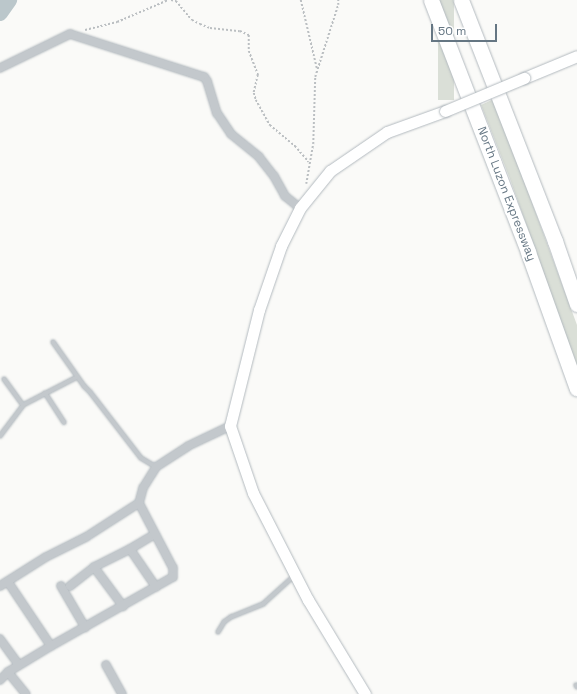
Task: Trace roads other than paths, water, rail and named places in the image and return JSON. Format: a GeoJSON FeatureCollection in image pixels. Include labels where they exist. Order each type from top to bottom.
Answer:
{"type":"FeatureCollection","features":[{"type":"Feature","properties":{"kind":"highway","name":"North Luzon Expressway"},"geometry":{"type":"LineString","coordinates":[[431,0],[528,252],[577,389]]}},
{"type":"Feature","properties":{"kind":"highway"},"geometry":{"type":"LineString","coordinates":[[461,0],[555,241],[577,304]]}},
{"type":"Feature","properties":{"kind":"street"},"geometry":{"type":"LineString","coordinates":[[0,68],[70,34],[204,77],[217,112],[231,134],[259,157],[274,176],[285,196],[300,208]]}},
{"type":"Feature","properties":{"kind":"street"},"geometry":{"type":"LineString","coordinates":[[365,694],[308,600],[253,493],[230,426],[259,310],[281,246],[300,208],[330,171],[387,132],[445,111],[577,56]]}},
{"type":"Feature","properties":{"kind":"street"},"geometry":{"type":"LineString","coordinates":[[0,680],[8,672],[19,665],[173,577],[174,573],[139,503],[143,488],[156,467],[188,446],[230,426]]}},
{"type":"Feature","properties":{"kind":"street"},"geometry":{"type":"LineString","coordinates":[[0,586],[46,558],[86,537],[139,503]]}},
{"type":"Feature","properties":{"kind":"street"},"geometry":{"type":"LineString","coordinates":[[70,586],[94,567],[130,549],[155,534]]}},
{"type":"Feature","properties":{"kind":"street"},"geometry":{"type":"LineString","coordinates":[[130,549],[156,587]]}},
{"type":"Feature","properties":{"kind":"street"},"geometry":{"type":"LineString","coordinates":[[94,567],[122,606]]}},
{"type":"Feature","properties":{"kind":"street"},"geometry":{"type":"LineString","coordinates":[[8,582],[51,646]]}},
{"type":"Feature","properties":{"kind":"street"},"geometry":{"type":"LineString","coordinates":[[61,586],[85,627]]}},
{"type":"Feature","properties":{"kind":"street"},"geometry":{"type":"LineString","coordinates":[[0,639],[19,665]]}},
{"type":"Feature","properties":{"kind":"street"},"geometry":{"type":"LineString","coordinates":[[106,665],[122,694]]}},
{"type":"Feature","properties":{"kind":"street"},"geometry":{"type":"LineString","coordinates":[[8,672],[26,694]]}},
{"type":"Feature","properties":{"kind":"lane"},"geometry":{"type":"LineString","coordinates":[[53,342],[77,377],[141,458],[156,467]]}},
{"type":"Feature","properties":{"kind":"lane"},"geometry":{"type":"LineString","coordinates":[[0,436],[3,434],[23,405],[77,377]]}},
{"type":"Feature","properties":{"kind":"lane"},"geometry":{"type":"LineString","coordinates":[[4,380],[23,405]]}},
{"type":"Feature","properties":{"kind":"lane"},"geometry":{"type":"LineString","coordinates":[[45,393],[64,422]]}},
{"type":"Feature","properties":{"kind":"lane"},"geometry":{"type":"LineString","coordinates":[[218,632],[224,622],[231,617],[263,604],[295,575]]}},
{"type":"Feature","properties":{"kind":"waterway"},"geometry":{"type":"LineString","coordinates":[[0,13],[9,0]]}}]}
